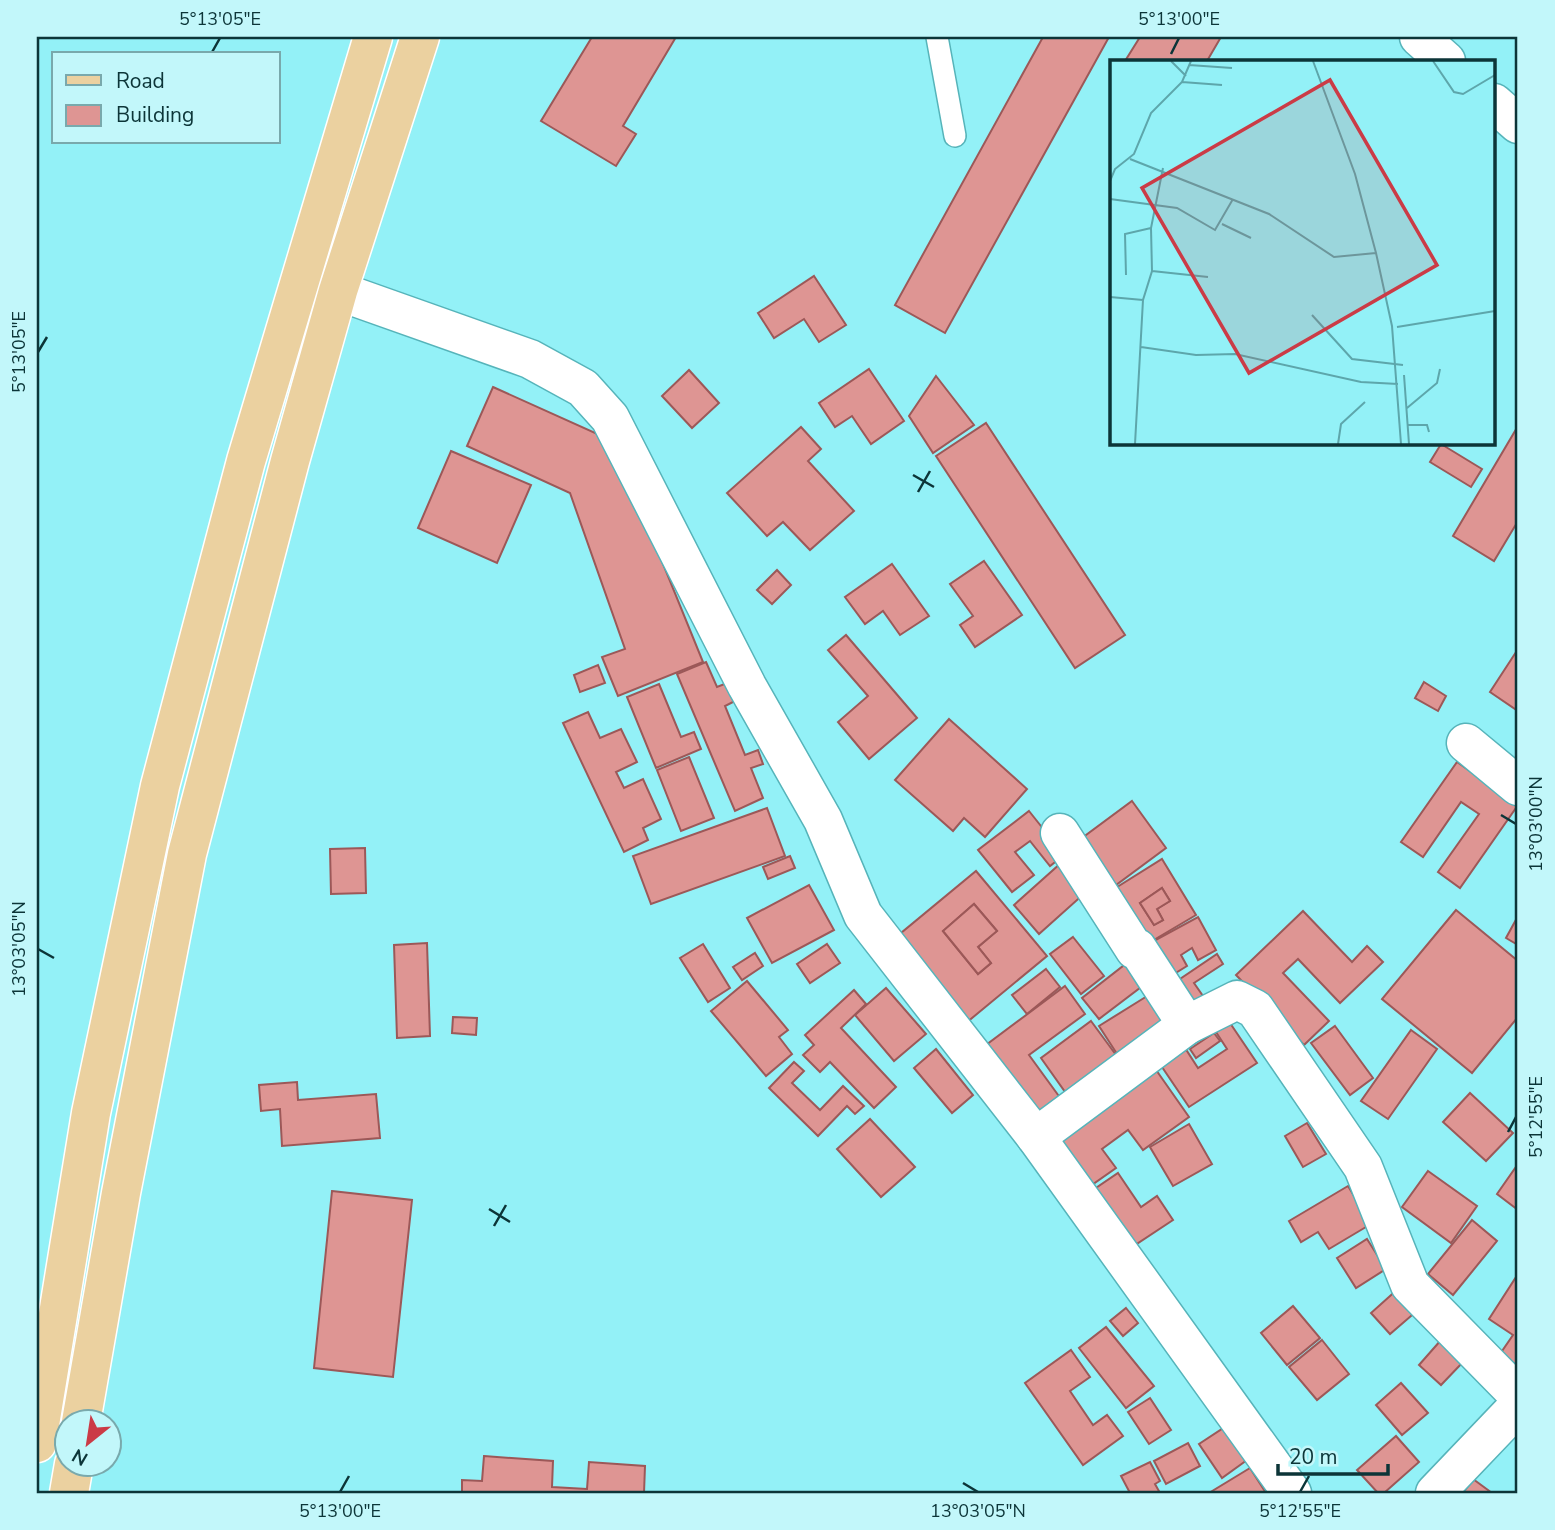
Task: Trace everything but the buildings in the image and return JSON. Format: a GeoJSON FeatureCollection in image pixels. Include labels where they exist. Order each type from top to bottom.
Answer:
{"type":"FeatureCollection","features":[{"type":"Feature","properties":{"kind":"main road"},"geometry":{"type":"LineString","coordinates":[[37,1443],[91,1113],[160,786],[246,461],[373,37]]}},
{"type":"Feature","properties":{"kind":"main road"},"geometry":{"type":"LineString","coordinates":[[83,1408],[121,1193],[187,854],[290,461],[338,291],[420,37]]}},
{"type":"Feature","properties":{"kind":"street"},"geometry":{"type":"LineString","coordinates":[[1419,37],[1445,60]]}},
{"type":"Feature","properties":{"kind":"street"},"geometry":{"type":"LineString","coordinates":[[1496,105],[1518,124]]}},
{"type":"Feature","properties":{"kind":"street"},"geometry":{"type":"LineString","coordinates":[[338,291],[530,359],[583,388],[610,418],[747,686],[823,820],[863,915],[1036,1137],[1293,1493]]}},
{"type":"Feature","properties":{"kind":"street"},"geometry":{"type":"LineString","coordinates":[[1466,744],[1518,786]]}},
{"type":"Feature","properties":{"kind":"street"},"geometry":{"type":"LineString","coordinates":[[1060,834],[1187,1025]]}},
{"type":"Feature","properties":{"kind":"street"},"geometry":{"type":"LineString","coordinates":[[1036,1137],[1187,1025],[1237,1000],[1255,1009],[1363,1167],[1410,1285],[1518,1395]]}},
{"type":"Feature","properties":{"kind":"street"},"geometry":{"type":"LineString","coordinates":[[1435,1493],[1518,1406]]}},
{"type":"Feature","properties":{"kind":"lane"},"geometry":{"type":"LineString","coordinates":[[937,37],[955,136]]}}]}
